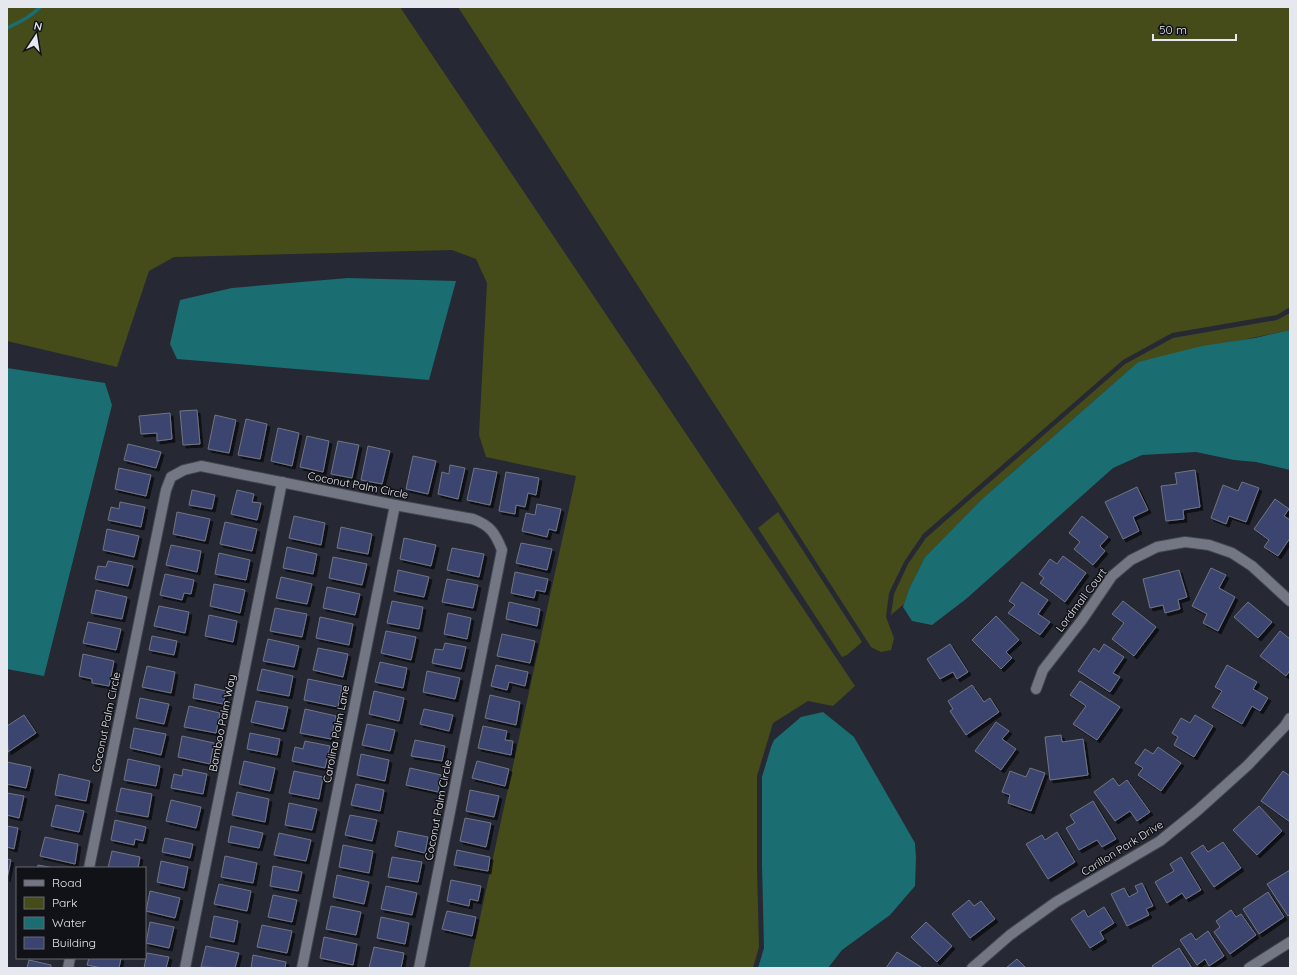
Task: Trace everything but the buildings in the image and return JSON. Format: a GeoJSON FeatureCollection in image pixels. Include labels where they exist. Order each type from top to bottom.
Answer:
{"type":"FeatureCollection","features":[{"type":"Feature","properties":{"kind":"street","name":"Coconut Palm Circle"},"geometry":{"type":"LineString","coordinates":[[89,867],[166,490],[170,477],[184,470],[201,466],[394,505],[473,519],[485,524],[496,536],[502,550],[419,968]]}},
{"type":"Feature","properties":{"kind":"street","name":"Bamboo Palm Way"},"geometry":{"type":"LineString","coordinates":[[185,968],[282,482]]}},
{"type":"Feature","properties":{"kind":"street","name":"Carolina Palm Lane"},"geometry":{"type":"LineString","coordinates":[[302,968],[394,505]]}},
{"type":"Feature","properties":{"kind":"street","name":"Lordmall Court"},"geometry":{"type":"LineString","coordinates":[[1036,689],[1043,670],[1082,620],[1112,576],[1131,560],[1157,547],[1185,542],[1209,545],[1232,553],[1252,566],[1290,601]]}},
{"type":"Feature","properties":{"kind":"street","name":"Carillon Park Drive"},"geometry":{"type":"LineString","coordinates":[[972,968],[1010,934],[1056,902],[1160,841],[1197,811],[1248,765],[1285,726],[1290,718]]}},
{"type":"Feature","properties":{"kind":"street"},"geometry":{"type":"LineString","coordinates":[[1249,968],[1290,942]]}},
{"type":"Feature","properties":{"kind":"green space"},"geometry":{"type":"Polygon","coordinates":[[[7,7],[400,7],[855,686],[833,706],[808,701],[773,723],[757,776],[759,947],[753,968],[469,968],[576,476],[486,457],[479,435],[487,283],[476,259],[452,250],[174,257],[149,271],[117,367],[7,341],[7,7]]]}},
{"type":"Feature","properties":{"kind":"green space"},"geometry":{"type":"Polygon","coordinates":[[[458,7],[1290,7],[1290,307],[1277,315],[1172,333],[1123,360],[923,534],[904,562],[889,593],[886,617],[894,638],[891,650],[881,652],[871,647],[458,7]]]}},
{"type":"Feature","properties":{"kind":"green space"},"geometry":{"type":"Polygon","coordinates":[[[1290,313],[1290,330],[1138,362],[982,499],[925,557],[909,589],[904,604],[891,615],[894,594],[908,564],[926,538],[1125,364],[1173,338],[1277,320],[1290,313]]]}},
{"type":"Feature","properties":{"kind":"green space"},"geometry":{"type":"Polygon","coordinates":[[[778,512],[862,642],[847,655],[842,657],[758,528],[778,512]]]}},
{"type":"Feature","properties":{"kind":"water"},"geometry":{"type":"Polygon","coordinates":[[[348,278],[456,281],[429,380],[177,359],[170,344],[180,300],[232,288],[348,278]]]}},
{"type":"Feature","properties":{"kind":"water"},"geometry":{"type":"Polygon","coordinates":[[[1290,330],[1290,470],[1256,462],[1234,460],[1196,452],[1142,455],[1113,468],[966,599],[932,625],[912,621],[903,607],[909,589],[925,557],[982,499],[1138,362],[1202,346],[1255,338],[1290,330]]]}},
{"type":"Feature","properties":{"kind":"water"},"geometry":{"type":"Polygon","coordinates":[[[7,368],[105,383],[112,405],[44,676],[7,669],[7,368]]]}},
{"type":"Feature","properties":{"kind":"water"},"geometry":{"type":"Polygon","coordinates":[[[823,712],[854,737],[915,843],[915,886],[890,915],[842,950],[828,968],[758,968],[764,948],[762,777],[774,740],[801,717],[823,712]]]}},
{"type":"Feature","properties":{"kind":"waterway"},"geometry":{"type":"LineString","coordinates":[[7,28],[29,16],[40,7]]}}]}
